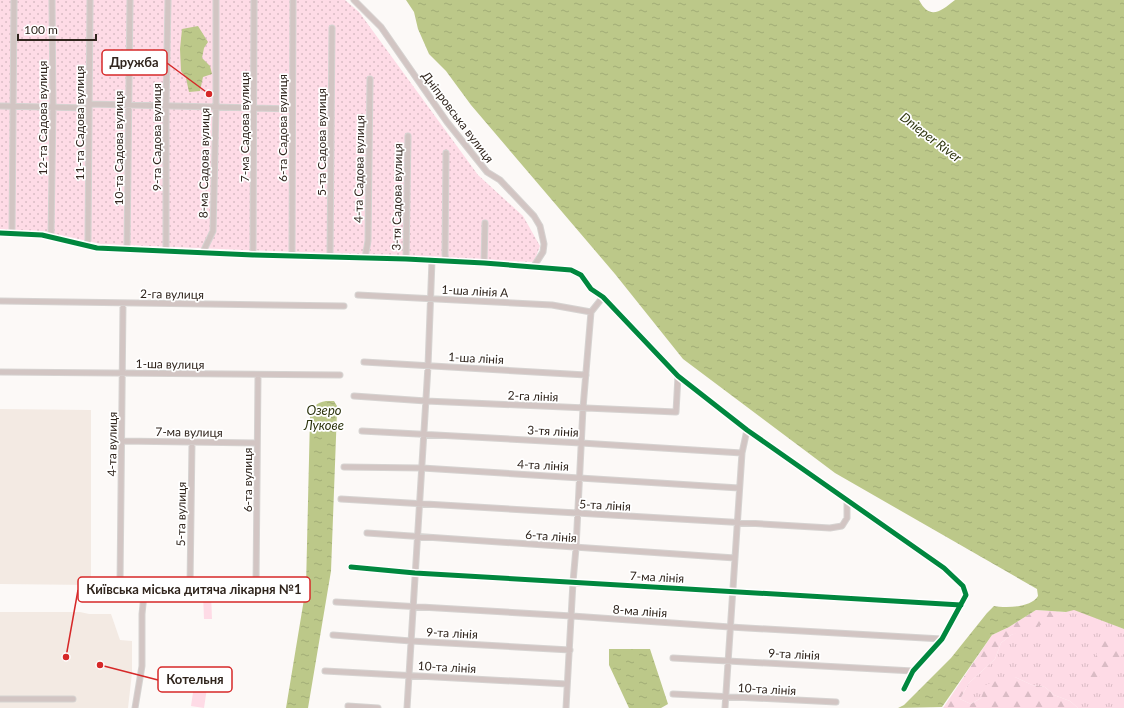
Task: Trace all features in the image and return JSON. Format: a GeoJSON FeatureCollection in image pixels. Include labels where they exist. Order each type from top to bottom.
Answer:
{"type":"FeatureCollection","features":[{"type":"Feature","properties":{"kind":"street"},"geometry":{"type":"LineString","coordinates":[[12,233],[14,0]]}},
{"type":"Feature","properties":{"kind":"street","name":"12-та Садова вулиця"},"geometry":{"type":"LineString","coordinates":[[51,236],[53,107],[52,0]]}},
{"type":"Feature","properties":{"kind":"street","name":"11-та Садова вулиця"},"geometry":{"type":"LineString","coordinates":[[86,245],[88,240],[90,0]]}},
{"type":"Feature","properties":{"kind":"street","name":"10-та Садова вулиця"},"geometry":{"type":"LineString","coordinates":[[127,249],[130,0]]}},
{"type":"Feature","properties":{"kind":"street","name":"9-та Садова вулиця"},"geometry":{"type":"LineString","coordinates":[[166,250],[168,0]]}},
{"type":"Feature","properties":{"kind":"street","name":"8-ма Садова вулиця"},"geometry":{"type":"LineString","coordinates":[[203,252],[213,231],[216,107],[216,0]]}},
{"type":"Feature","properties":{"kind":"street","name":"7-ма Садова вулиця"},"geometry":{"type":"LineString","coordinates":[[253,255],[254,0]]}},
{"type":"Feature","properties":{"kind":"street","name":"6-та Садова вулиця"},"geometry":{"type":"LineString","coordinates":[[292,256],[293,0]]}},
{"type":"Feature","properties":{"kind":"street","name":"Дніпровська вулиця"},"geometry":{"type":"LineString","coordinates":[[354,0],[381,27],[447,122],[487,172],[500,180],[534,216],[540,226],[544,244],[543,252],[534,266]]}},
{"type":"Feature","properties":{"kind":"street","name":"5-та Садова вулиця"},"geometry":{"type":"LineString","coordinates":[[330,257],[332,28]]}},
{"type":"Feature","properties":{"kind":"street","name":"4-та Садова вулиця"},"geometry":{"type":"LineString","coordinates":[[366,258],[368,241],[370,79]]}},
{"type":"Feature","properties":{"kind":"street"},"geometry":{"type":"LineString","coordinates":[[0,106],[53,107],[128,105],[292,109]]}},
{"type":"Feature","properties":{"kind":"street","name":"3-тя Садова вулиця"},"geometry":{"type":"LineString","coordinates":[[406,259],[408,136]]}},
{"type":"Feature","properties":{"kind":"street"},"geometry":{"type":"LineString","coordinates":[[446,153],[446,261]]}},
{"type":"Feature","properties":{"kind":"street"},"geometry":{"type":"LineString","coordinates":[[484,263],[485,223]]}},
{"type":"Feature","properties":{"kind":"street"},"geometry":{"type":"LineString","coordinates":[[0,233],[51,236],[97,248],[253,255],[432,260],[534,266],[571,270],[581,275],[591,289],[603,297],[678,376],[746,430],[944,568],[964,586],[966,595],[942,639],[913,671],[904,689]]}},
{"type":"Feature","properties":{"kind":"street"},"geometry":{"type":"LineString","coordinates":[[407,708],[428,366],[432,260]]}},
{"type":"Feature","properties":{"kind":"street","name":"1-ша лінія А"},"geometry":{"type":"LineString","coordinates":[[358,295],[552,305],[591,312]]}},
{"type":"Feature","properties":{"kind":"street"},"geometry":{"type":"LineString","coordinates":[[566,708],[583,408],[591,312],[603,297]]}},
{"type":"Feature","properties":{"kind":"street","name":"2-га вулиця"},"geometry":{"type":"LineString","coordinates":[[0,302],[344,306]]}},
{"type":"Feature","properties":{"kind":"street","name":"4-та вулиця"},"geometry":{"type":"LineString","coordinates":[[123,303],[120,585],[190,586]]}},
{"type":"Feature","properties":{"kind":"street","name":"1-ша лінія"},"geometry":{"type":"LineString","coordinates":[[364,362],[586,375]]}},
{"type":"Feature","properties":{"kind":"street","name":"1-ша вулиця"},"geometry":{"type":"LineString","coordinates":[[0,372],[340,375]]}},
{"type":"Feature","properties":{"kind":"street","name":"6-та вулиця"},"geometry":{"type":"LineString","coordinates":[[256,586],[258,374]]}},
{"type":"Feature","properties":{"kind":"street","name":"2-га лінія"},"geometry":{"type":"LineString","coordinates":[[354,396],[426,401],[676,412],[678,376]]}},
{"type":"Feature","properties":{"kind":"street"},"geometry":{"type":"LineString","coordinates":[[725,708],[739,488],[742,453],[746,430]]}},
{"type":"Feature","properties":{"kind":"street","name":"3-тя лінія"},"geometry":{"type":"LineString","coordinates":[[362,431],[581,442],[742,453]]}},
{"type":"Feature","properties":{"kind":"street","name":"7-ма вулиця"},"geometry":{"type":"LineString","coordinates":[[122,441],[257,442]]}},
{"type":"Feature","properties":{"kind":"street","name":"5-та вулиця"},"geometry":{"type":"LineString","coordinates":[[190,586],[192,442]]}},
{"type":"Feature","properties":{"kind":"street","name":"4-та лінія"},"geometry":{"type":"LineString","coordinates":[[344,467],[422,468],[739,488]]}},
{"type":"Feature","properties":{"kind":"street","name":"5-та лінія"},"geometry":{"type":"LineString","coordinates":[[341,499],[830,528],[842,526],[846,518],[848,500]]}},
{"type":"Feature","properties":{"kind":"street","name":"6-та лінія"},"geometry":{"type":"LineString","coordinates":[[367,534],[735,558]]}},
{"type":"Feature","properties":{"kind":"street","name":"7-ма лінія"},"geometry":{"type":"LineString","coordinates":[[351,568],[961,605]]}},
{"type":"Feature","properties":{"kind":"street"},"geometry":{"type":"LineString","coordinates":[[190,586],[295,586]]}},
{"type":"Feature","properties":{"kind":"street"},"geometry":{"type":"LineString","coordinates":[[135,708],[142,666],[142,614],[144,595]]}},
{"type":"Feature","properties":{"kind":"street","name":"8-ма лінія"},"geometry":{"type":"LineString","coordinates":[[336,602],[942,639]]}},
{"type":"Feature","properties":{"kind":"street","name":"9-та лінія"},"geometry":{"type":"LineString","coordinates":[[334,636],[570,650]]}},
{"type":"Feature","properties":{"kind":"street","name":"9-та лінія"},"geometry":{"type":"LineString","coordinates":[[673,658],[913,671]]}},
{"type":"Feature","properties":{"kind":"street","name":"10-та лінія"},"geometry":{"type":"LineString","coordinates":[[325,671],[567,684]]}},
{"type":"Feature","properties":{"kind":"street","name":"10-та лінія"},"geometry":{"type":"LineString","coordinates":[[673,694],[836,702]]}},
{"type":"Feature","properties":{"kind":"street"},"geometry":{"type":"LineString","coordinates":[[0,699],[73,699]]}},
{"type":"Feature","properties":{"kind":"street"},"geometry":{"type":"LineString","coordinates":[[348,706],[378,708]]}},
{"type":"Feature","properties":{"kind":"shaded area"},"geometry":{"type":"Polygon","coordinates":[[[0,409],[91,410],[91,585],[0,584],[0,409]]]}},
{"type":"Feature","properties":{"kind":"shaded area"},"geometry":{"type":"Polygon","coordinates":[[[0,612],[80,612],[89,614],[111,614],[120,640],[132,641],[132,673],[128,708],[0,708],[0,612]]]}},
{"type":"Feature","properties":{"kind":"green space"},"geometry":{"type":"Polygon","coordinates":[[[0,0],[345,0],[359,12],[478,175],[523,216],[540,246],[534,262],[101,244],[41,231],[0,230],[0,0]]]}},
{"type":"Feature","properties":{"kind":"green space"},"geometry":{"type":"Polygon","coordinates":[[[203,594],[211,594],[212,619],[204,619],[203,594]]]}},
{"type":"Feature","properties":{"kind":"green space"},"geometry":{"type":"Polygon","coordinates":[[[1074,609],[1124,629],[1124,708],[1078,708],[1070,701],[1054,695],[1045,687],[1032,685],[1015,677],[971,704],[960,699],[969,683],[995,659],[1001,643],[1011,635],[1074,609]]]}},
{"type":"Feature","properties":{"kind":"green space"},"geometry":{"type":"Polygon","coordinates":[[[1036,610],[1066,612],[1049,619],[1036,628],[1011,635],[1001,643],[995,659],[969,683],[960,699],[971,704],[981,698],[986,685],[1002,678],[1015,677],[1032,685],[1045,687],[1054,695],[1070,701],[1078,708],[943,708],[992,635],[1009,627],[1036,610]]]}},
{"type":"Feature","properties":{"kind":"green space"},"geometry":{"type":"Polygon","coordinates":[[[1106,639],[1116,640],[1122,645],[1122,655],[1114,666],[1094,681],[1086,678],[1100,646],[1106,639]]]}},
{"type":"Feature","properties":{"kind":"green space"},"geometry":{"type":"Polygon","coordinates":[[[194,686],[207,688],[204,708],[191,706],[194,686]]]}},
{"type":"Feature","properties":{"kind":"water","name":"Dnieper River"},"geometry":{"type":"Polygon","coordinates":[[[406,0],[919,0],[927,10],[936,12],[945,8],[955,0],[1124,0],[1124,629],[1074,610],[1066,612],[1036,610],[1009,627],[992,635],[942,707],[898,708],[904,705],[951,658],[994,606],[1011,607],[1030,603],[1038,596],[1037,589],[835,473],[683,359],[615,274],[471,105],[446,71],[429,54],[418,29],[414,12],[406,0]]]}},
{"type":"Feature","properties":{"kind":"water"},"geometry":{"type":"Polygon","coordinates":[[[198,26],[208,42],[204,48],[202,58],[210,66],[212,74],[203,77],[200,91],[189,92],[186,78],[181,71],[180,49],[182,29],[198,26]]]}},
{"type":"Feature","properties":{"kind":"water","name":"Озеро Лукове"},"geometry":{"type":"Polygon","coordinates":[[[326,401],[334,401],[337,406],[331,571],[308,708],[286,708],[306,587],[310,417],[315,406],[326,401]]]}},
{"type":"Feature","properties":{"kind":"water"},"geometry":{"type":"Polygon","coordinates":[[[609,649],[650,649],[668,704],[661,708],[629,708],[609,665],[609,649]]]}},
{"type":"Feature","properties":{"kind":"cycle path"},"geometry":{"type":"LineString","coordinates":[[0,233],[42,235],[97,248],[484,263],[571,270],[581,275],[591,289],[603,297],[678,376],[747,430],[944,568],[963,586],[966,595],[942,639],[913,671],[904,689]]}},
{"type":"Feature","properties":{"kind":"cycle path"},"geometry":{"type":"LineString","coordinates":[[351,567],[415,573],[961,605]]}},
{"type":"Feature","properties":{"kind":"place","name":"Дружба"},"geometry":{"type":"Point","coordinates":[209,94]}},
{"type":"Feature","properties":{"kind":"place","name":"Київська міська дитяча лікарня №1"},"geometry":{"type":"Point","coordinates":[66,657]}},
{"type":"Feature","properties":{"kind":"place","name":"Котельня"},"geometry":{"type":"Point","coordinates":[100,665]}}]}
